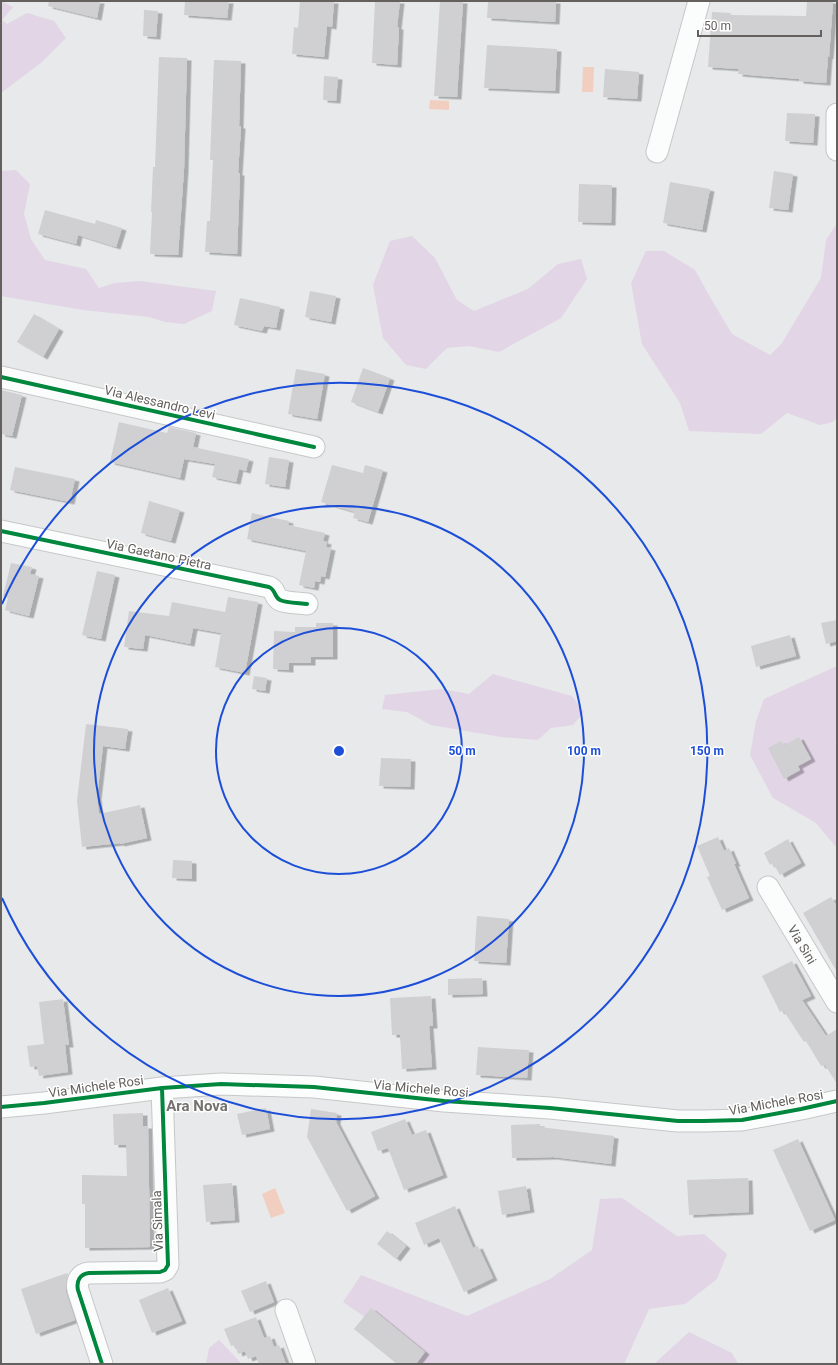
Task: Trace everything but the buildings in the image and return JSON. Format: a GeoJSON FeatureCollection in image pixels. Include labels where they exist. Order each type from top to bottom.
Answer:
{"type":"FeatureCollection","features":[{"type":"Feature","properties":{"kind":"street"},"geometry":{"type":"LineString","coordinates":[[657,152],[699,1]]}},
{"type":"Feature","properties":{"kind":"street"},"geometry":{"type":"LineString","coordinates":[[837,114],[837,150]]}},
{"type":"Feature","properties":{"kind":"street","name":"Via Alessandro Levi"},"geometry":{"type":"LineString","coordinates":[[1,376],[314,447]]}},
{"type":"Feature","properties":{"kind":"street","name":"Via Gaetano Pietra"},"geometry":{"type":"LineString","coordinates":[[1,531],[269,587],[274,590],[276,596],[280,600],[307,604]]}},
{"type":"Feature","properties":{"kind":"street","name":"Via Sini"},"geometry":{"type":"LineString","coordinates":[[768,887],[837,1002]]}},
{"type":"Feature","properties":{"kind":"street","name":"Via Michele Rosi"},"geometry":{"type":"LineString","coordinates":[[1,1107],[162,1088],[221,1084],[314,1087],[444,1101],[704,1121],[742,1120],[837,1101]]}},
{"type":"Feature","properties":{"kind":"street","name":"Via Simala"},"geometry":{"type":"LineString","coordinates":[[102,1364],[78,1290],[77,1284],[79,1278],[84,1274],[89,1273],[160,1272],[165,1270],[168,1266],[162,1088]]}},
{"type":"Feature","properties":{"kind":"street"},"geometry":{"type":"LineString","coordinates":[[286,1310],[305,1364]]}},
{"type":"Feature","properties":{"kind":"shaded area"},"geometry":{"type":"Polygon","coordinates":[[[1,1],[13,7],[2,20],[7,24],[27,13],[54,21],[66,38],[42,62],[1,93],[1,1]]]}},
{"type":"Feature","properties":{"kind":"shaded area"},"geometry":{"type":"Polygon","coordinates":[[[583,67],[594,67],[593,92],[582,92],[583,67]]]}},
{"type":"Feature","properties":{"kind":"shaded area"},"geometry":{"type":"Polygon","coordinates":[[[430,100],[449,101],[449,110],[429,109],[430,100]]]}},
{"type":"Feature","properties":{"kind":"shaded area"},"geometry":{"type":"Polygon","coordinates":[[[16,170],[30,184],[24,214],[31,239],[45,260],[86,269],[99,288],[115,283],[140,281],[216,291],[212,311],[184,324],[165,322],[149,317],[83,310],[1,296],[1,171],[16,170]]]}},
{"type":"Feature","properties":{"kind":"shaded area"},"geometry":{"type":"Polygon","coordinates":[[[837,223],[837,418],[833,422],[820,425],[787,413],[761,434],[689,431],[680,403],[642,344],[631,283],[646,251],[664,251],[695,270],[732,334],[770,355],[782,343],[821,278],[826,240],[837,223]]]}},
{"type":"Feature","properties":{"kind":"shaded area"},"geometry":{"type":"Polygon","coordinates":[[[412,236],[435,258],[457,300],[474,311],[528,289],[558,264],[581,259],[587,279],[561,318],[499,352],[468,346],[447,348],[426,369],[406,365],[383,338],[373,285],[390,241],[412,236]]]}},
{"type":"Feature","properties":{"kind":"shaded area"},"geometry":{"type":"Polygon","coordinates":[[[837,666],[837,742],[835,743],[837,746],[837,848],[816,823],[773,798],[750,755],[756,721],[764,699],[837,666]]]}},
{"type":"Feature","properties":{"kind":"shaded area"},"geometry":{"type":"Polygon","coordinates":[[[493,674],[572,696],[584,712],[573,725],[551,728],[538,740],[501,737],[431,725],[407,712],[382,709],[385,695],[442,689],[469,694],[493,674]]]}},
{"type":"Feature","properties":{"kind":"shaded area"},"geometry":{"type":"Polygon","coordinates":[[[275,1188],[285,1213],[271,1218],[262,1194],[275,1188]]]}},
{"type":"Feature","properties":{"kind":"shaded area"},"geometry":{"type":"Polygon","coordinates":[[[622,1198],[677,1236],[704,1234],[727,1254],[717,1279],[685,1304],[649,1309],[624,1364],[415,1364],[411,1349],[343,1302],[361,1275],[467,1316],[550,1279],[592,1250],[600,1199],[622,1198]]]}},
{"type":"Feature","properties":{"kind":"shaded area"},"geometry":{"type":"Polygon","coordinates":[[[689,1332],[732,1353],[738,1364],[654,1364],[689,1332]]]}},
{"type":"Feature","properties":{"kind":"shaded area"},"geometry":{"type":"Polygon","coordinates":[[[219,1340],[242,1364],[206,1364],[209,1348],[219,1340]]]}},
{"type":"Feature","properties":{"kind":"cycle path"},"geometry":{"type":"LineString","coordinates":[[1,377],[314,447]]}},
{"type":"Feature","properties":{"kind":"cycle path"},"geometry":{"type":"LineString","coordinates":[[1,531],[269,587],[280,600],[307,604]]}},
{"type":"Feature","properties":{"kind":"cycle path"},"geometry":{"type":"LineString","coordinates":[[1,1107],[162,1088],[221,1084],[314,1087],[444,1101],[550,1108],[678,1121],[742,1120],[837,1101]]}},
{"type":"Feature","properties":{"kind":"cycle path"},"geometry":{"type":"LineString","coordinates":[[102,1364],[78,1290],[79,1278],[89,1273],[160,1272],[165,1270],[168,1265],[162,1088]]}},
{"type":"Feature","properties":{"kind":"district","name":"Ara Nova"},"geometry":{"type":"Point","coordinates":[197,1106]}}]}
